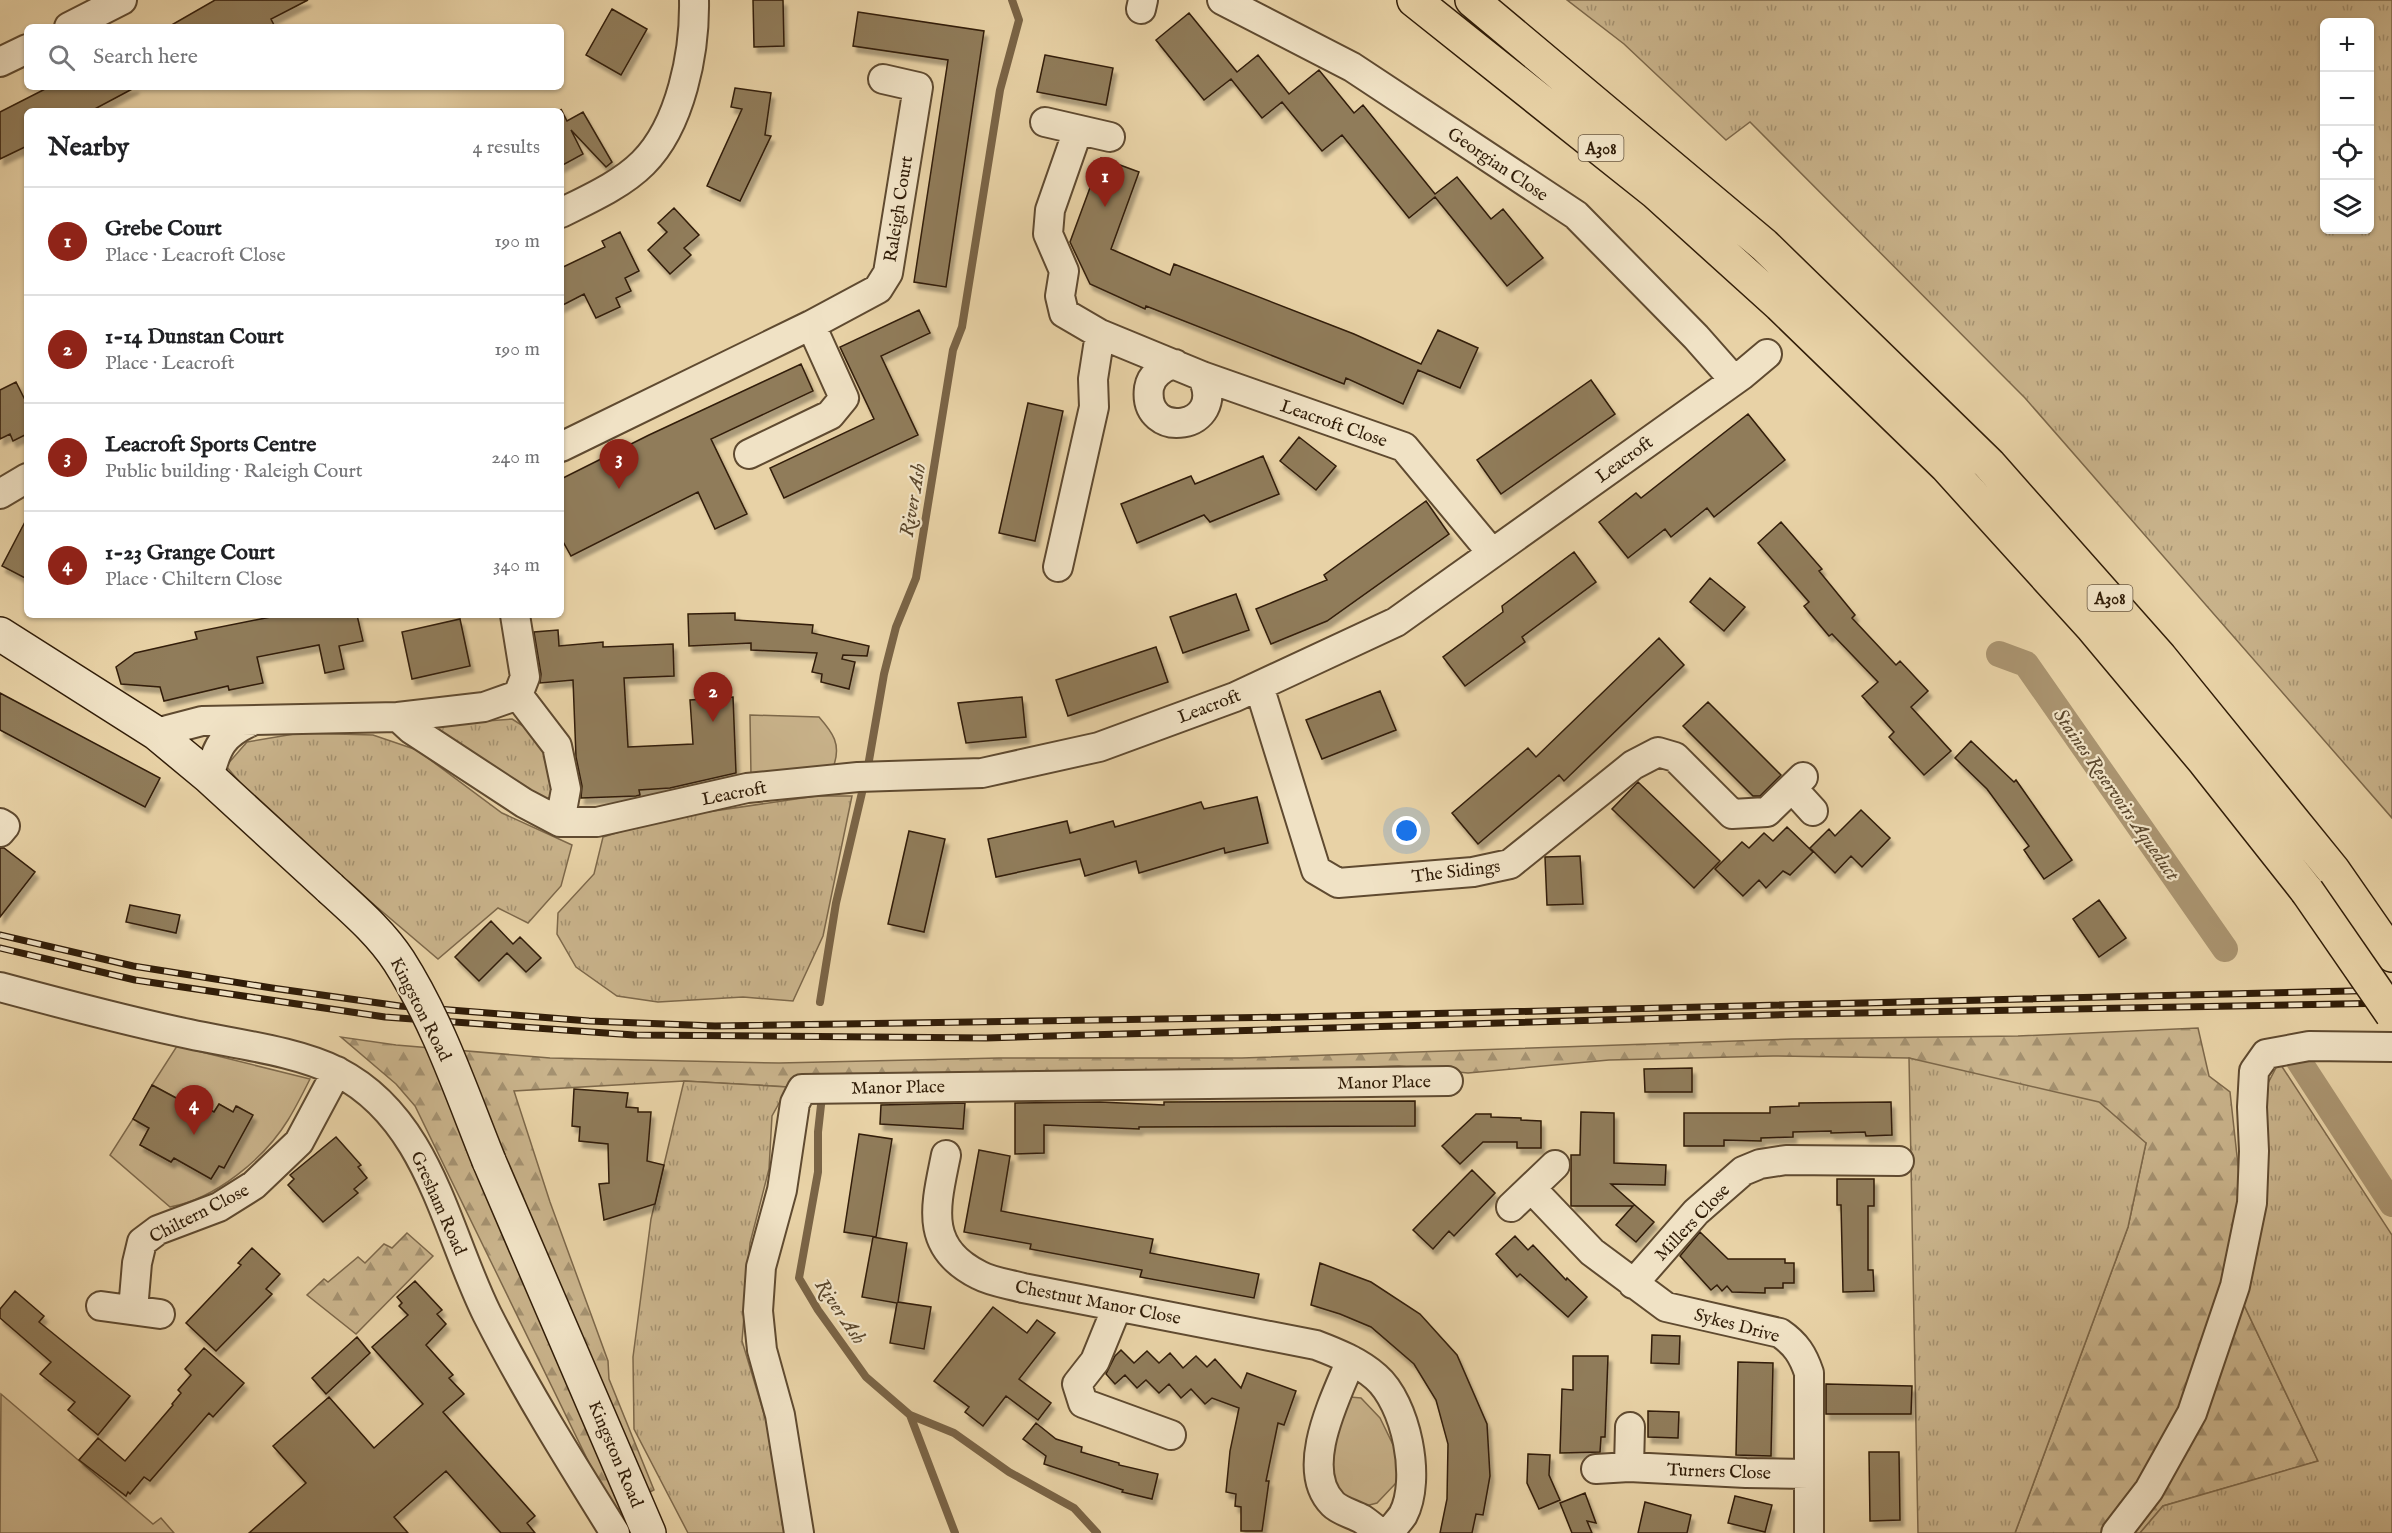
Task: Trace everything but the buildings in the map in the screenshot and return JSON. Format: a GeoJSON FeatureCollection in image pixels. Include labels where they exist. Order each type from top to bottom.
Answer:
{"type":"FeatureCollection","features":[{"type":"Feature","properties":{"kind":"highway","name":"A308"},"geometry":{"type":"LineString","coordinates":[[1414,0],[1655,192],[1780,305],[1946,466],[2044,573],[2205,762],[2307,891],[2392,1014]]}},
{"type":"Feature","properties":{"kind":"highway","name":"A308"},"geometry":{"type":"LineString","coordinates":[[1472,0],[1764,245],[1989,464],[2058,539],[2160,657],[2334,870],[2392,955]]}},
{"type":"Feature","properties":{"kind":"street"},"geometry":{"type":"LineString","coordinates":[[75,24],[122,0]]}},
{"type":"Feature","properties":{"kind":"street"},"geometry":{"type":"LineString","coordinates":[[564,211],[620,180],[644,163],[660,140],[682,94],[694,0]]}},
{"type":"Feature","properties":{"kind":"street","name":"Georgian Close"},"geometry":{"type":"LineString","coordinates":[[1222,0],[1352,68],[1576,215],[1696,337],[1734,380]]}},
{"type":"Feature","properties":{"kind":"street"},"geometry":{"type":"LineString","coordinates":[[0,62],[24,50]]}},
{"type":"Feature","properties":{"kind":"street","name":"Raleigh Court"},"geometry":{"type":"LineString","coordinates":[[564,446],[811,325],[878,289],[888,273],[918,87],[883,79]]}},
{"type":"Feature","properties":{"kind":"street"},"geometry":{"type":"LineString","coordinates":[[1045,122],[1110,137]]}},
{"type":"Feature","properties":{"kind":"street","name":"Leacroft Close"},"geometry":{"type":"LineString","coordinates":[[1078,130],[1050,210],[1048,234],[1065,271],[1060,296],[1064,313],[1100,334],[1202,376],[1404,447],[1492,553]]}},
{"type":"Feature","properties":{"kind":"street"},"geometry":{"type":"LineString","coordinates":[[749,454],[830,415],[844,398],[811,325]]}},
{"type":"Feature","properties":{"kind":"street"},"geometry":{"type":"LineString","coordinates":[[1058,567],[1094,407],[1093,379],[1100,334]]}},
{"type":"Feature","properties":{"kind":"street","name":"Leacroft"},"geometry":{"type":"LineString","coordinates":[[398,717],[411,729],[524,803],[560,822],[597,822],[747,788],[867,778],[982,773],[1099,747],[1235,697],[1396,622],[1767,354]]}},
{"type":"Feature","properties":{"kind":"street"},"geometry":{"type":"LineString","coordinates":[[1175,364],[1163,368],[1150,384],[1148,398],[1151,408],[1164,421],[1184,424],[1194,420],[1202,413],[1207,404],[1208,393],[1202,376]]}},
{"type":"Feature","properties":{"kind":"street"},"geometry":{"type":"LineString","coordinates":[[0,494],[24,480]]}},
{"type":"Feature","properties":{"kind":"street"},"geometry":{"type":"LineString","coordinates":[[156,734],[202,721],[398,717],[484,707],[518,694],[525,677],[515,618]]}},
{"type":"Feature","properties":{"kind":"street","name":"Kingston Road"},"geometry":{"type":"LineString","coordinates":[[0,634],[156,734],[209,777],[365,920],[399,960],[434,1027],[489,1161],[650,1533]]}},
{"type":"Feature","properties":{"kind":"street","name":"The Sidings"},"geometry":{"type":"LineString","coordinates":[[1259,686],[1316,870],[1338,882],[1473,872],[1510,864],[1633,765],[1658,752],[1676,758],[1732,814],[1767,812],[1798,783],[1813,812]]}},
{"type":"Feature","properties":{"kind":"street"},"geometry":{"type":"LineString","coordinates":[[518,694],[557,746],[566,789],[560,822]]}},
{"type":"Feature","properties":{"kind":"street"},"geometry":{"type":"LineString","coordinates":[[209,777],[221,742],[234,729],[252,721]]}},
{"type":"Feature","properties":{"kind":"street"},"geometry":{"type":"LineString","coordinates":[[0,823],[5,826],[0,832]]}},
{"type":"Feature","properties":{"kind":"street","name":"Gresham Road"},"geometry":{"type":"LineString","coordinates":[[0,987],[127,1021],[305,1059],[337,1071],[365,1088],[391,1112],[410,1139],[434,1183],[486,1312],[530,1394],[615,1533]]}},
{"type":"Feature","properties":{"kind":"street"},"geometry":{"type":"LineString","coordinates":[[2116,1533],[2149,1490],[2192,1413],[2235,1286],[2252,1203],[2254,1071],[2266,1054],[2308,1046],[2392,1047]]}},
{"type":"Feature","properties":{"kind":"street","name":"Chiltern Close"},"geometry":{"type":"LineString","coordinates":[[101,1306],[146,1312],[137,1263],[142,1242],[158,1230],[219,1207],[254,1185],[299,1142],[337,1071]]}},
{"type":"Feature","properties":{"kind":"street","name":"Manor Place"},"geometry":{"type":"LineString","coordinates":[[799,1533],[780,1415],[762,1350],[758,1311],[761,1267],[782,1190],[795,1103],[802,1089],[1448,1080]]}},
{"type":"Feature","properties":{"kind":"street","name":"Chestnut Manor Close"},"geometry":{"type":"LineString","coordinates":[[946,1155],[936,1204],[936,1223],[940,1241],[958,1262],[980,1276],[1023,1288],[1316,1345],[1345,1356],[1376,1377],[1392,1395],[1409,1440],[1411,1467],[1404,1514],[1389,1533]]}},
{"type":"Feature","properties":{"kind":"street","name":"Millers Close"},"geometry":{"type":"LineString","coordinates":[[1633,1284],[1696,1212],[1743,1171],[1760,1164],[1786,1160],[1899,1161]]}},
{"type":"Feature","properties":{"kind":"street","name":"Sykes Drive"},"geometry":{"type":"LineString","coordinates":[[1555,1165],[1521,1197],[1633,1284],[1666,1306],[1780,1333],[1791,1341],[1803,1355],[1809,1373],[1809,1533]]}},
{"type":"Feature","properties":{"kind":"street"},"geometry":{"type":"LineString","coordinates":[[1117,1307],[1095,1361],[1077,1384],[1083,1403],[1172,1435]]}},
{"type":"Feature","properties":{"kind":"street"},"geometry":{"type":"LineString","coordinates":[[1352,1360],[1329,1411],[1318,1454],[1320,1482],[1333,1504],[1363,1519],[1380,1533]]}},
{"type":"Feature","properties":{"kind":"street"},"geometry":{"type":"LineString","coordinates":[[1629,1467],[1630,1427]]}},
{"type":"Feature","properties":{"kind":"street","name":"Turners Close"},"geometry":{"type":"LineString","coordinates":[[1596,1470],[1629,1467],[1808,1474]]}},
{"type":"Feature","properties":{"kind":"green space"},"geometry":{"type":"Polygon","coordinates":[[[1567,0],[2392,0],[2392,818],[2025,398],[1750,122],[1726,140],[1624,44],[1567,0]]]}},
{"type":"Feature","properties":{"kind":"green space"},"geometry":{"type":"Polygon","coordinates":[[[750,715],[819,717],[828,728],[836,745],[834,765],[751,776],[750,715]]]}},
{"type":"Feature","properties":{"kind":"green space"},"geometry":{"type":"Polygon","coordinates":[[[512,719],[539,736],[549,763],[554,806],[437,737],[435,725],[512,719]]]}},
{"type":"Feature","properties":{"kind":"green space"},"geometry":{"type":"Polygon","coordinates":[[[300,733],[373,735],[417,750],[502,813],[572,845],[561,886],[528,923],[498,908],[438,959],[264,811],[226,766],[247,742],[300,733]]]}},
{"type":"Feature","properties":{"kind":"green space"},"geometry":{"type":"Polygon","coordinates":[[[816,796],[852,796],[823,936],[793,1001],[743,997],[658,1002],[617,996],[576,967],[557,934],[558,913],[594,874],[603,837],[666,818],[816,796]]]}},
{"type":"Feature","properties":{"kind":"green space"},"geometry":{"type":"Polygon","coordinates":[[[2198,1028],[2209,1076],[2230,1092],[2243,1211],[2244,1305],[2318,1461],[2163,1506],[2140,1533],[2015,1533],[2128,1227],[2146,1143],[1909,1058],[1773,1056],[1609,1060],[1468,1073],[1399,1066],[788,1087],[684,1081],[514,1091],[550,1202],[608,1361],[609,1379],[654,1490],[613,1512],[415,1106],[396,1084],[341,1037],[396,1045],[550,1058],[779,1063],[999,1058],[1242,1058],[1792,1039],[2018,1036],[2198,1028]]]}},
{"type":"Feature","properties":{"kind":"green space"},"geometry":{"type":"Polygon","coordinates":[[[177,1046],[310,1079],[278,1135],[252,1163],[204,1196],[170,1207],[110,1155],[133,1119],[149,1128],[140,1145],[171,1162],[174,1158],[211,1178],[232,1141],[252,1115],[237,1106],[233,1112],[219,1104],[214,1112],[195,1101],[191,1106],[152,1085],[177,1046]]]}},
{"type":"Feature","properties":{"kind":"green space"},"geometry":{"type":"Polygon","coordinates":[[[1909,1058],[2099,1102],[2146,1143],[2128,1227],[2015,1533],[1918,1533],[1909,1058]]]}},
{"type":"Feature","properties":{"kind":"green space"},"geometry":{"type":"Polygon","coordinates":[[[2279,1062],[2392,1235],[2392,1533],[2140,1533],[2163,1506],[2318,1461],[2244,1305],[2267,1193],[2264,1091],[2279,1062]]]}},
{"type":"Feature","properties":{"kind":"green space"},"geometry":{"type":"Polygon","coordinates":[[[684,1081],[788,1087],[772,1116],[769,1169],[750,1243],[742,1341],[774,1447],[794,1533],[688,1533],[634,1429],[633,1357],[651,1219],[684,1081]]]}},
{"type":"Feature","properties":{"kind":"green space"},"geometry":{"type":"Polygon","coordinates":[[[407,1233],[433,1256],[356,1334],[307,1295],[324,1279],[328,1282],[358,1257],[365,1263],[384,1244],[392,1248],[407,1233]]]}},
{"type":"Feature","properties":{"kind":"green space"},"geometry":{"type":"Polygon","coordinates":[[[1,1394],[153,1524],[161,1518],[174,1533],[0,1533],[1,1394]]]}},
{"type":"Feature","properties":{"kind":"green space"},"geometry":{"type":"Polygon","coordinates":[[[1350,1397],[1361,1398],[1380,1418],[1398,1455],[1396,1483],[1377,1503],[1358,1508],[1326,1484],[1329,1438],[1350,1397]]]}},
{"type":"Feature","properties":{"kind":"waterway","name":"River Ash"},"geometry":{"type":"LineString","coordinates":[[867,772],[884,674],[896,627],[916,578],[953,350],[962,327],[1000,90],[1019,20],[1012,0]]}},
{"type":"Feature","properties":{"kind":"waterway","name":"Staines Reservoirs Aqueduct"},"geometry":{"type":"LineString","coordinates":[[1999,654],[2026,664],[2225,949]]}},
{"type":"Feature","properties":{"kind":"waterway","name":"River Ash"},"geometry":{"type":"LineString","coordinates":[[820,1002],[836,903],[864,784]]}},
{"type":"Feature","properties":{"kind":"waterway","name":"Staines Reservoirs Aqueduct"},"geometry":{"type":"LineString","coordinates":[[2297,1058],[2392,1204]]}},
{"type":"Feature","properties":{"kind":"waterway","name":"River Ash"},"geometry":{"type":"LineString","coordinates":[[822,1096],[818,1132],[818,1172],[799,1278],[818,1310],[866,1377],[910,1415],[954,1433],[1009,1472],[1074,1508],[1097,1533]]}},
{"type":"Feature","properties":{"kind":"waterway","name":"River Ash"},"geometry":{"type":"LineString","coordinates":[[910,1415],[955,1533]]}},
{"type":"Feature","properties":{"kind":"railway"},"geometry":{"type":"LineString","coordinates":[[0,935],[133,966],[400,1006],[589,1021],[715,1026],[1296,1017],[2392,990]]}},
{"type":"Feature","properties":{"kind":"railway"},"geometry":{"type":"LineString","coordinates":[[0,948],[135,980],[385,1017],[634,1035],[986,1038],[1807,1014],[2392,1003]]}},
{"type":"Feature","properties":{"kind":"place","name":"Grebe Court"},"geometry":{"type":"Point","coordinates":[1105,207]}},
{"type":"Feature","properties":{"kind":"place","name":"Leacroft Sports Centre"},"geometry":{"type":"Point","coordinates":[619,489]}},
{"type":"Feature","properties":{"kind":"place","name":"1-14 Dunstan Court"},"geometry":{"type":"Point","coordinates":[713,722]}},
{"type":"Feature","properties":{"kind":"place","name":"1-23 Grange Court"},"geometry":{"type":"Point","coordinates":[194,1135]}}]}
